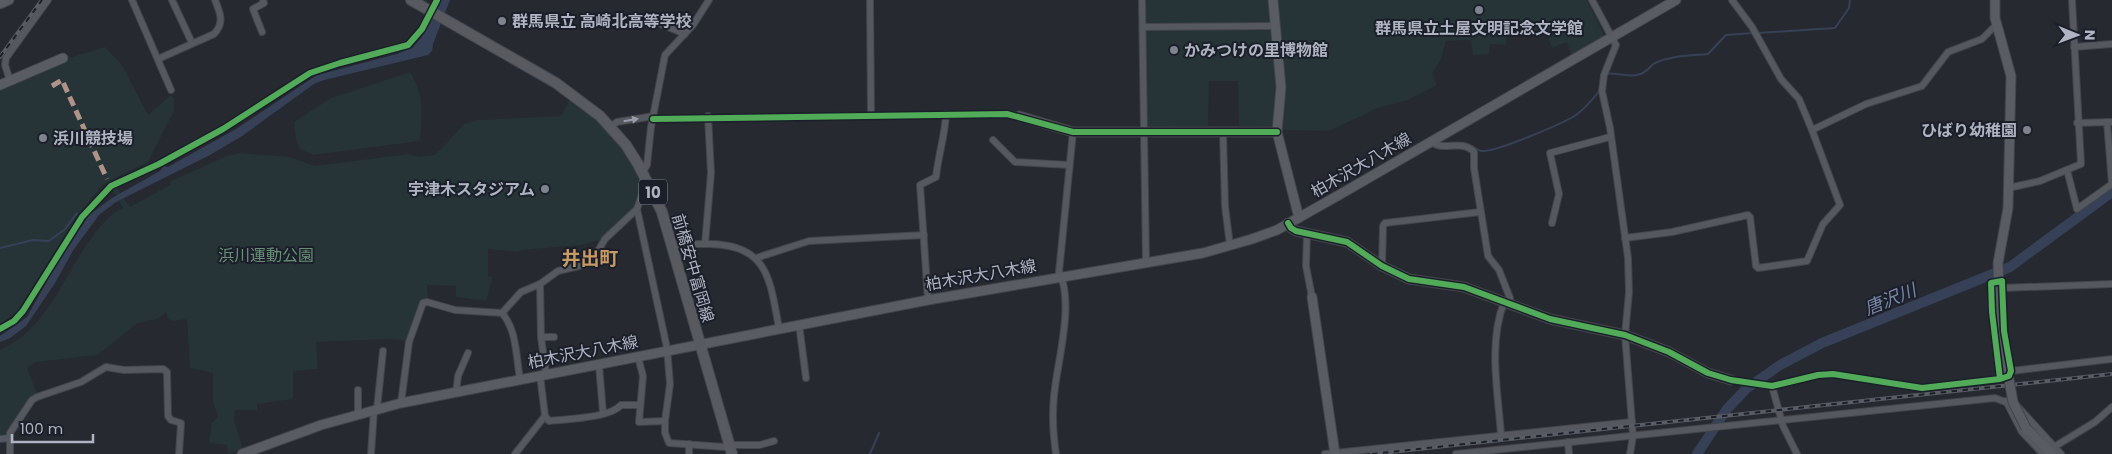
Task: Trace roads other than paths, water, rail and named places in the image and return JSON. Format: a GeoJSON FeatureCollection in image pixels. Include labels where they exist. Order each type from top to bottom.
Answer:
{"type":"FeatureCollection","features":[{"type":"Feature","properties":{"kind":"main road","name":"前橋安中富岡線"},"geometry":{"type":"LineString","coordinates":[[411,0],[568,91],[610,127],[629,150],[645,175],[662,212],[699,345],[731,448]]}},
{"type":"Feature","properties":{"kind":"street"},"geometry":{"type":"LineString","coordinates":[[0,4],[9,0]]}},
{"type":"Feature","properties":{"kind":"street"},"geometry":{"type":"LineString","coordinates":[[10,81],[5,65],[6,58],[48,0]]}},
{"type":"Feature","properties":{"kind":"street"},"geometry":{"type":"LineString","coordinates":[[132,0],[172,90]]}},
{"type":"Feature","properties":{"kind":"street"},"geometry":{"type":"LineString","coordinates":[[172,0],[192,43]]}},
{"type":"Feature","properties":{"kind":"street"},"geometry":{"type":"LineString","coordinates":[[158,59],[214,34],[220,26],[221,16],[215,0]]}},
{"type":"Feature","properties":{"kind":"street"},"geometry":{"type":"LineString","coordinates":[[262,32],[253,9],[264,3],[263,0]]}},
{"type":"Feature","properties":{"kind":"street"},"geometry":{"type":"LineString","coordinates":[[709,0],[685,34],[665,55],[653,117],[647,165],[637,209],[668,352],[670,384],[664,421],[665,431],[670,443],[731,448],[760,445],[774,441]]}},
{"type":"Feature","properties":{"kind":"street"},"geometry":{"type":"LineString","coordinates":[[870,0],[871,114]]}},
{"type":"Feature","properties":{"kind":"street"},"geometry":{"type":"LineString","coordinates":[[1142,0],[1146,262]]}},
{"type":"Feature","properties":{"kind":"street"},"geometry":{"type":"LineString","coordinates":[[1273,0],[1281,87],[1277,132],[1299,218]]}},
{"type":"Feature","properties":{"kind":"street"},"geometry":{"type":"LineString","coordinates":[[1592,0],[1616,47],[1602,83],[1602,91],[1628,258],[1629,282],[1625,335],[1633,436],[1630,454]]}},
{"type":"Feature","properties":{"kind":"street","name":"柏木沢大八木線"},"geometry":{"type":"LineString","coordinates":[[242,454],[321,424],[401,403],[668,352],[799,324],[1060,276],[1203,253],[1268,234],[1299,218],[1674,0]]}},
{"type":"Feature","properties":{"kind":"street"},"geometry":{"type":"LineString","coordinates":[[1624,238],[1672,232],[1748,215],[1750,217],[1756,266],[1758,268],[1808,260],[1823,224],[1840,205],[1799,100],[1781,79],[1752,27],[1732,0]]}},
{"type":"Feature","properties":{"kind":"street"},"geometry":{"type":"LineString","coordinates":[[1995,0],[1997,24],[2011,76],[2008,188],[2005,234],[1999,279],[2000,329],[2013,402],[2026,438],[2043,454]]}},
{"type":"Feature","properties":{"kind":"street"},"geometry":{"type":"LineString","coordinates":[[2008,188],[2040,181],[2081,164],[2077,123],[2072,0]]}},
{"type":"Feature","properties":{"kind":"street"},"geometry":{"type":"LineString","coordinates":[[661,24],[685,34]]}},
{"type":"Feature","properties":{"kind":"street"},"geometry":{"type":"LineString","coordinates":[[1812,130],[1866,104],[1922,86],[1948,52],[1982,38],[1997,24]]}},
{"type":"Feature","properties":{"kind":"street"},"geometry":{"type":"LineString","coordinates":[[1143,28],[1275,26]]}},
{"type":"Feature","properties":{"kind":"street"},"geometry":{"type":"LineString","coordinates":[[2074,47],[2112,44]]}},
{"type":"Feature","properties":{"kind":"street"},"geometry":{"type":"LineString","coordinates":[[0,85],[63,58]]}},
{"type":"Feature","properties":{"kind":"street"},"geometry":{"type":"LineString","coordinates":[[928,300],[920,186],[936,177],[938,152],[946,114]]}},
{"type":"Feature","properties":{"kind":"street"},"geometry":{"type":"LineString","coordinates":[[610,127],[617,122],[653,117],[1007,114],[1073,132],[1277,132]]}},
{"type":"Feature","properties":{"kind":"street"},"geometry":{"type":"LineString","coordinates":[[706,244],[711,173],[708,116]]}},
{"type":"Feature","properties":{"kind":"street"},"geometry":{"type":"LineString","coordinates":[[2067,170],[2074,204],[2077,208],[2112,184],[2110,122],[2077,123]]}},
{"type":"Feature","properties":{"kind":"street"},"geometry":{"type":"LineString","coordinates":[[1056,454],[1053,430],[1054,394],[1065,312],[1060,276],[1060,259],[1073,132]]}},
{"type":"Feature","properties":{"kind":"street"},"geometry":{"type":"LineString","coordinates":[[1223,132],[1225,206],[1230,246]]}},
{"type":"Feature","properties":{"kind":"street"},"geometry":{"type":"LineString","coordinates":[[1552,223],[1559,194],[1550,154],[1610,137]]}},
{"type":"Feature","properties":{"kind":"street"},"geometry":{"type":"LineString","coordinates":[[993,140],[1015,162],[1069,165]]}},
{"type":"Feature","properties":{"kind":"street"},"geometry":{"type":"LineString","coordinates":[[1431,141],[1436,145],[1465,146],[1474,152],[1480,212],[1488,256],[1499,270],[1510,298],[1499,315],[1495,340],[1495,392],[1500,435]]}},
{"type":"Feature","properties":{"kind":"street"},"geometry":{"type":"LineString","coordinates":[[502,313],[521,292],[540,284],[565,268],[591,263],[605,239],[637,209]]}},
{"type":"Feature","properties":{"kind":"street"},"geometry":{"type":"LineString","coordinates":[[1382,266],[1383,226],[1385,224],[1480,212]]}},
{"type":"Feature","properties":{"kind":"street"},"geometry":{"type":"LineString","coordinates":[[1288,223],[1293,230],[1347,242],[1382,266],[1409,278],[1464,288],[1563,323],[1625,335],[1668,352],[1708,373],[1731,380],[1772,386],[1825,374],[1922,388],[2000,379],[2009,376],[2011,371],[2004,331],[1999,279]]}},
{"type":"Feature","properties":{"kind":"street"},"geometry":{"type":"LineString","coordinates":[[1306,233],[1306,266],[1335,453]]}},
{"type":"Feature","properties":{"kind":"street"},"geometry":{"type":"LineString","coordinates":[[756,258],[809,241],[924,235]]}},
{"type":"Feature","properties":{"kind":"street"},"geometry":{"type":"LineString","coordinates":[[672,247],[706,244],[730,245],[756,258],[764,266],[770,280],[779,328]]}},
{"type":"Feature","properties":{"kind":"street"},"geometry":{"type":"LineString","coordinates":[[2000,379],[1992,312],[1991,283],[1999,279],[2112,284]]}},
{"type":"Feature","properties":{"kind":"street"},"geometry":{"type":"LineString","coordinates":[[540,284],[545,416],[549,421],[594,417],[616,411],[621,406],[639,406]]}},
{"type":"Feature","properties":{"kind":"street"},"geometry":{"type":"LineString","coordinates":[[401,403],[410,342],[423,303],[427,302],[455,310],[502,313],[508,320],[512,330],[520,379]]}},
{"type":"Feature","properties":{"kind":"street"},"geometry":{"type":"LineString","coordinates":[[799,324],[806,378]]}},
{"type":"Feature","properties":{"kind":"street"},"geometry":{"type":"LineString","coordinates":[[541,337],[554,337]]}},
{"type":"Feature","properties":{"kind":"street"},"geometry":{"type":"LineString","coordinates":[[371,454],[383,351]]}},
{"type":"Feature","properties":{"kind":"street"},"geometry":{"type":"LineString","coordinates":[[456,392],[458,376],[468,353]]}},
{"type":"Feature","properties":{"kind":"street"},"geometry":{"type":"LineString","coordinates":[[638,357],[643,376],[639,422],[664,421]]}},
{"type":"Feature","properties":{"kind":"street"},"geometry":{"type":"LineString","coordinates":[[2011,371],[2112,359]]}},
{"type":"Feature","properties":{"kind":"street"},"geometry":{"type":"LineString","coordinates":[[598,365],[603,413]]}},
{"type":"Feature","properties":{"kind":"street"},"geometry":{"type":"LineString","coordinates":[[10,454],[10,432],[32,400],[81,382],[106,367],[127,370],[163,369],[168,374],[168,416],[171,420],[181,423],[179,454]]}},
{"type":"Feature","properties":{"kind":"street"},"geometry":{"type":"LineString","coordinates":[[1772,386],[1781,420],[1797,454]]}},
{"type":"Feature","properties":{"kind":"street"},"geometry":{"type":"LineString","coordinates":[[358,390],[358,414]]}},
{"type":"Feature","properties":{"kind":"street"},"geometry":{"type":"LineString","coordinates":[[1456,454],[1995,398],[2018,407],[2053,451]]}},
{"type":"Feature","properties":{"kind":"street"},"geometry":{"type":"LineString","coordinates":[[2006,401],[2022,427],[2053,451],[2061,454]]}},
{"type":"Feature","properties":{"kind":"street"},"geometry":{"type":"LineString","coordinates":[[2053,451],[2095,422],[2112,406]]}},
{"type":"Feature","properties":{"kind":"street"},"geometry":{"type":"LineString","coordinates":[[514,454],[545,416]]}},
{"type":"Feature","properties":{"kind":"street"},"geometry":{"type":"LineString","coordinates":[[2022,427],[2028,418]]}},
{"type":"Feature","properties":{"kind":"street"},"geometry":{"type":"LineString","coordinates":[[1325,454],[1632,422]]}},
{"type":"Feature","properties":{"kind":"street"},"geometry":{"type":"LineString","coordinates":[[0,440],[9,438]]}},
{"type":"Feature","properties":{"kind":"street"},"geometry":{"type":"LineString","coordinates":[[1568,442],[1569,454]]}},
{"type":"Feature","properties":{"kind":"street"},"geometry":{"type":"LineString","coordinates":[[689,444],[689,454]]}},
{"type":"Feature","properties":{"kind":"water"},"geometry":{"type":"Polygon","coordinates":[[[441,0],[450,0],[432,51],[428,55],[314,84],[242,136],[210,155],[116,202],[99,215],[74,249],[55,283],[26,326],[10,338],[0,342],[0,336],[27,317],[57,263],[89,215],[112,198],[160,171],[164,166],[168,167],[236,129],[317,75],[397,54],[412,48],[421,38],[441,0]]]}},
{"type":"Feature","properties":{"kind":"waterway"},"geometry":{"type":"LineString","coordinates":[[1758,33],[1835,28],[1849,8],[1850,0]]}},
{"type":"Feature","properties":{"kind":"waterway"},"geometry":{"type":"LineString","coordinates":[[1606,74],[1637,75],[1644,73],[1661,60],[1708,54],[1726,35],[1753,33]]}},
{"type":"Feature","properties":{"kind":"waterway"},"geometry":{"type":"LineString","coordinates":[[1472,146],[1481,151],[1489,150],[1514,143],[1544,130],[1576,115],[1600,90]]}},
{"type":"Feature","properties":{"kind":"waterway","name":"唐沢川"},"geometry":{"type":"LineString","coordinates":[[1697,454],[1727,409],[1746,389],[1780,365],[1822,343],[2010,267],[2112,192]]}},
{"type":"Feature","properties":{"kind":"waterway"},"geometry":{"type":"LineString","coordinates":[[0,248],[33,240],[49,241],[65,229],[77,213]]}},
{"type":"Feature","properties":{"kind":"waterway"},"geometry":{"type":"LineString","coordinates":[[870,454],[879,433]]}},
{"type":"Feature","properties":{"kind":"railway"},"geometry":{"type":"LineString","coordinates":[[0,57],[42,0]]}},
{"type":"Feature","properties":{"kind":"railway"},"geometry":{"type":"LineString","coordinates":[[1372,454],[2112,374]]}},
{"type":"Feature","properties":{"kind":"place","name":"群馬県立土屋文明記念文学館"},"geometry":{"type":"Point","coordinates":[1479,10]}},
{"type":"Feature","properties":{"kind":"place","name":"群馬県立 高崎北高等学校"},"geometry":{"type":"Point","coordinates":[502,21]}},
{"type":"Feature","properties":{"kind":"place","name":"かみつけの里博物館"},"geometry":{"type":"Point","coordinates":[1174,50]}},
{"type":"Feature","properties":{"kind":"place","name":"ひばり幼稚園"},"geometry":{"type":"Point","coordinates":[2027,130]}},
{"type":"Feature","properties":{"kind":"place","name":"浜川競技場"},"geometry":{"type":"Point","coordinates":[43,138]}},
{"type":"Feature","properties":{"kind":"place","name":"宇津木スタジアム"},"geometry":{"type":"Point","coordinates":[545,189]}},
{"type":"Feature","properties":{"kind":"district","name":"井出町"},"geometry":{"type":"Point","coordinates":[590,258]}},
{"type":"Feature","properties":{"kind":"park label","name":"浜川運動公園"},"geometry":{"type":"Point","coordinates":[266,255]}}]}
